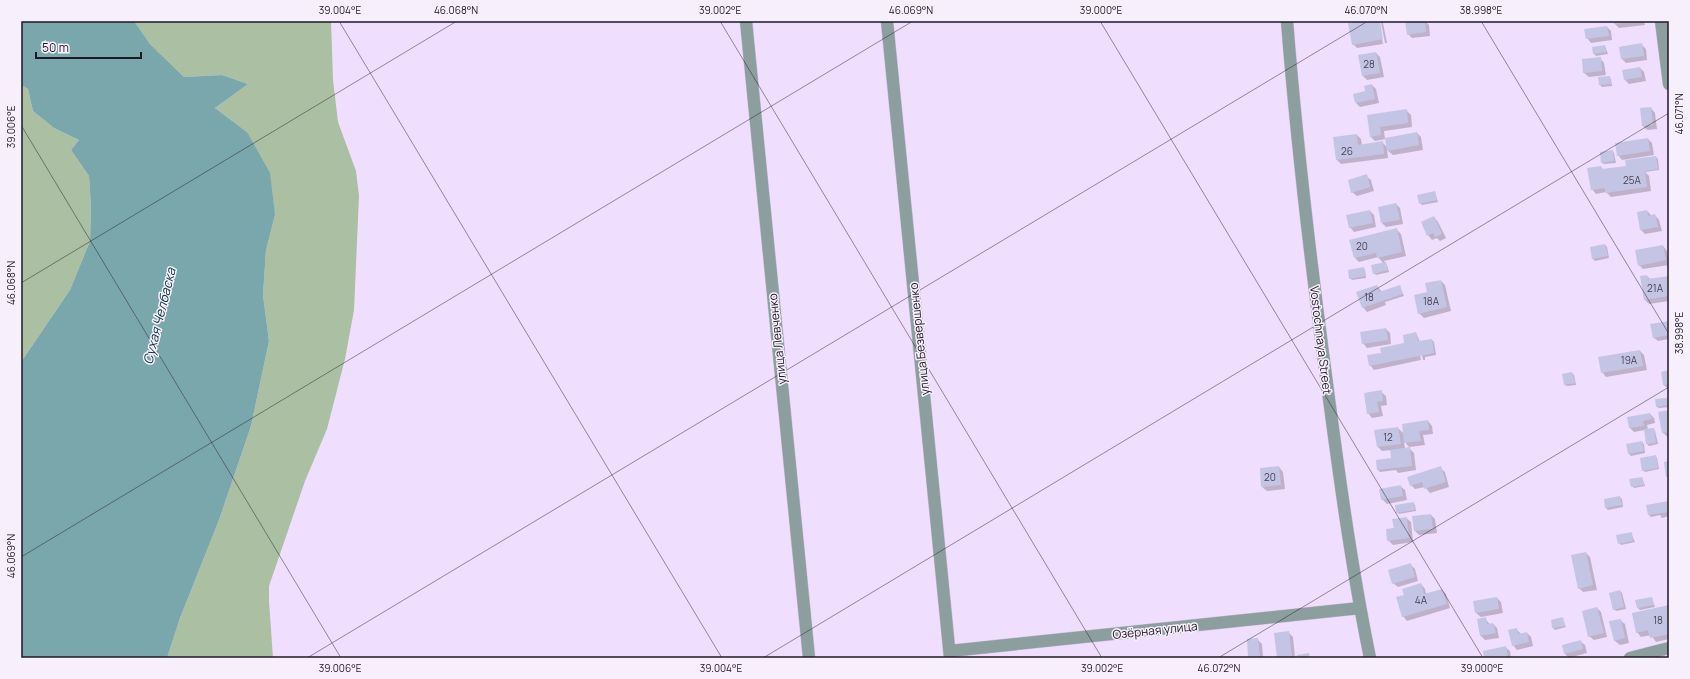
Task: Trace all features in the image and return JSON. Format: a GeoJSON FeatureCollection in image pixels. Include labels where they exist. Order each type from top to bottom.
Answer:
{"type":"FeatureCollection","features":[{"type":"Feature","properties":{"kind":"street","name":"улица Левченко"},"geometry":{"type":"LineString","coordinates":[[746,21],[809,658]]}},
{"type":"Feature","properties":{"kind":"street","name":"улица Безвершенко"},"geometry":{"type":"LineString","coordinates":[[887,21],[950,654]]}},
{"type":"Feature","properties":{"kind":"street","name":"Vostochnaya Street"},"geometry":{"type":"LineString","coordinates":[[1287,21],[1306,220],[1332,428],[1360,608],[1370,658]]}},
{"type":"Feature","properties":{"kind":"street"},"geometry":{"type":"LineString","coordinates":[[1661,21],[1669,84]]}},
{"type":"Feature","properties":{"kind":"street","name":"Озёрная улица"},"geometry":{"type":"LineString","coordinates":[[950,654],[1360,608]]}},
{"type":"Feature","properties":{"kind":"street"},"geometry":{"type":"LineString","coordinates":[[1630,658],[1669,648]]}},
{"type":"Feature","properties":{"kind":"shaded area"},"geometry":{"type":"Polygon","coordinates":[[[134,21],[331,21],[333,80],[338,122],[356,171],[359,196],[354,310],[345,359],[327,429],[305,481],[269,586],[273,658],[167,658],[180,618],[219,520],[251,426],[269,341],[263,295],[266,250],[275,215],[247,132],[215,108],[248,84],[222,75],[184,77],[150,44],[134,21]]]}},
{"type":"Feature","properties":{"kind":"shaded area"},"geometry":{"type":"Polygon","coordinates":[[[21,85],[28,89],[33,111],[54,128],[79,140],[71,150],[89,176],[91,207],[90,241],[70,290],[21,362],[21,85]]]}},
{"type":"Feature","properties":{"kind":"water","name":"Сухая Челбаска"},"geometry":{"type":"Polygon","coordinates":[[[21,21],[134,21],[150,44],[184,77],[222,75],[248,84],[215,108],[247,132],[270,173],[275,215],[266,250],[263,295],[269,341],[251,426],[219,520],[180,618],[167,658],[21,658],[21,362],[70,290],[90,241],[91,207],[89,176],[71,150],[79,140],[54,128],[33,111],[28,89],[21,85],[21,21]]]}},
{"type":"Feature","properties":{"kind":"building"},"geometry":{"type":"Polygon","coordinates":[[[1380,21],[1383,39],[1352,45],[1348,23],[1380,21]]]}},
{"type":"Feature","properties":{"kind":"building"},"geometry":{"type":"Polygon","coordinates":[[[1405,21],[1425,21],[1426,32],[1407,35],[1405,21]]]}},
{"type":"Feature","properties":{"kind":"building"},"geometry":{"type":"Polygon","coordinates":[[[1613,21],[1634,21],[1634,22],[1614,24],[1613,21]]]}},
{"type":"Feature","properties":{"kind":"building"},"geometry":{"type":"Polygon","coordinates":[[[1607,26],[1609,36],[1586,39],[1584,29],[1607,26]]]}},
{"type":"Feature","properties":{"kind":"building"},"geometry":{"type":"Polygon","coordinates":[[[1642,43],[1644,56],[1621,59],[1619,47],[1642,43]]]}},
{"type":"Feature","properties":{"kind":"building"},"geometry":{"type":"Polygon","coordinates":[[[1605,45],[1606,52],[1593,54],[1592,47],[1605,45]]]}},
{"type":"Feature","properties":{"kind":"building"},"geometry":{"type":"Polygon","coordinates":[[[1376,52],[1380,73],[1362,76],[1358,55],[1376,52]]]}},
{"type":"Feature","properties":{"kind":"building"},"geometry":{"type":"Polygon","coordinates":[[[1601,57],[1602,71],[1583,73],[1582,59],[1601,57]]]}},
{"type":"Feature","properties":{"kind":"building"},"geometry":{"type":"Polygon","coordinates":[[[1640,67],[1642,77],[1624,80],[1622,70],[1640,67]]]}},
{"type":"Feature","properties":{"kind":"building"},"geometry":{"type":"Polygon","coordinates":[[[1610,76],[1611,84],[1599,85],[1598,77],[1610,76]]]}},
{"type":"Feature","properties":{"kind":"building"},"geometry":{"type":"Polygon","coordinates":[[[1372,84],[1375,99],[1355,103],[1353,94],[1365,91],[1364,86],[1372,84]]]}},
{"type":"Feature","properties":{"kind":"building"},"geometry":{"type":"Polygon","coordinates":[[[1651,107],[1653,125],[1642,126],[1640,108],[1651,107]]]}},
{"type":"Feature","properties":{"kind":"building"},"geometry":{"type":"Polygon","coordinates":[[[1407,109],[1408,123],[1380,127],[1381,135],[1370,137],[1367,115],[1407,109]]]}},
{"type":"Feature","properties":{"kind":"building"},"geometry":{"type":"Polygon","coordinates":[[[1417,132],[1419,145],[1387,151],[1385,138],[1417,132]]]}},
{"type":"Feature","properties":{"kind":"building"},"geometry":{"type":"Polygon","coordinates":[[[1357,134],[1358,145],[1383,141],[1384,154],[1336,160],[1333,137],[1357,134]]]}},
{"type":"Feature","properties":{"kind":"building"},"geometry":{"type":"Polygon","coordinates":[[[1648,138],[1650,151],[1617,156],[1615,143],[1648,138]]]}},
{"type":"Feature","properties":{"kind":"building"},"geometry":{"type":"Polygon","coordinates":[[[1613,150],[1614,161],[1601,163],[1600,152],[1613,150]]]}},
{"type":"Feature","properties":{"kind":"building"},"geometry":{"type":"Polygon","coordinates":[[[1656,156],[1658,169],[1645,171],[1647,187],[1605,193],[1605,188],[1591,190],[1587,168],[1601,166],[1602,169],[1626,166],[1625,160],[1656,156]]]}},
{"type":"Feature","properties":{"kind":"building"},"geometry":{"type":"Polygon","coordinates":[[[1367,174],[1370,187],[1351,193],[1348,180],[1367,174]]]}},
{"type":"Feature","properties":{"kind":"building"},"geometry":{"type":"Polygon","coordinates":[[[1435,191],[1437,200],[1419,204],[1417,195],[1435,191]]]}},
{"type":"Feature","properties":{"kind":"building"},"geometry":{"type":"Polygon","coordinates":[[[1396,203],[1400,220],[1381,223],[1378,207],[1396,203]]]}},
{"type":"Feature","properties":{"kind":"building"},"geometry":{"type":"Polygon","coordinates":[[[1370,210],[1373,223],[1349,228],[1346,215],[1370,210]]]}},
{"type":"Feature","properties":{"kind":"building"},"geometry":{"type":"Polygon","coordinates":[[[1647,210],[1648,216],[1655,214],[1658,227],[1640,230],[1637,212],[1647,210]]]}},
{"type":"Feature","properties":{"kind":"building"},"geometry":{"type":"Polygon","coordinates":[[[1434,216],[1442,234],[1435,237],[1433,233],[1427,236],[1421,222],[1434,216]]]}},
{"type":"Feature","properties":{"kind":"building"},"geometry":{"type":"Polygon","coordinates":[[[1397,228],[1402,252],[1377,258],[1376,253],[1354,258],[1349,240],[1397,228]]]}},
{"type":"Feature","properties":{"kind":"building"},"geometry":{"type":"Polygon","coordinates":[[[1605,244],[1608,256],[1592,259],[1590,247],[1605,244]]]}},
{"type":"Feature","properties":{"kind":"building"},"geometry":{"type":"Polygon","coordinates":[[[1663,245],[1666,260],[1638,266],[1635,250],[1663,245]]]}},
{"type":"Feature","properties":{"kind":"building"},"geometry":{"type":"Polygon","coordinates":[[[1386,262],[1388,270],[1373,274],[1371,265],[1386,262]]]}},
{"type":"Feature","properties":{"kind":"building"},"geometry":{"type":"Polygon","coordinates":[[[1364,267],[1365,276],[1349,279],[1348,270],[1364,267]]]}},
{"type":"Feature","properties":{"kind":"building"},"geometry":{"type":"Polygon","coordinates":[[[1647,275],[1648,279],[1669,276],[1669,296],[1644,300],[1640,276],[1647,275]]]}},
{"type":"Feature","properties":{"kind":"building"},"geometry":{"type":"Polygon","coordinates":[[[1441,280],[1447,307],[1418,314],[1414,295],[1427,292],[1425,283],[1441,280]]]}},
{"type":"Feature","properties":{"kind":"building"},"geometry":{"type":"Polygon","coordinates":[[[1377,285],[1379,292],[1400,285],[1403,294],[1362,308],[1356,292],[1377,285]]]}},
{"type":"Feature","properties":{"kind":"building"},"geometry":{"type":"Polygon","coordinates":[[[1669,321],[1669,335],[1653,338],[1650,324],[1669,321]]]}},
{"type":"Feature","properties":{"kind":"building"},"geometry":{"type":"Polygon","coordinates":[[[1386,328],[1388,340],[1362,344],[1360,332],[1386,328]]]}},
{"type":"Feature","properties":{"kind":"building"},"geometry":{"type":"Polygon","coordinates":[[[1416,332],[1418,341],[1432,339],[1434,353],[1369,366],[1367,355],[1381,353],[1380,348],[1404,343],[1403,335],[1416,332]]]}},
{"type":"Feature","properties":{"kind":"building"},"geometry":{"type":"Polygon","coordinates":[[[1640,350],[1643,366],[1601,373],[1598,357],[1640,350]]]}},
{"type":"Feature","properties":{"kind":"building"},"geometry":{"type":"Polygon","coordinates":[[[1669,370],[1669,384],[1663,385],[1661,372],[1669,370]]]}},
{"type":"Feature","properties":{"kind":"building"},"geometry":{"type":"Polygon","coordinates":[[[1572,372],[1575,383],[1564,385],[1562,374],[1572,372]]]}},
{"type":"Feature","properties":{"kind":"building"},"geometry":{"type":"Polygon","coordinates":[[[1382,390],[1383,401],[1377,402],[1379,412],[1367,414],[1364,393],[1382,390]]]}},
{"type":"Feature","properties":{"kind":"building"},"geometry":{"type":"Polygon","coordinates":[[[1667,398],[1668,405],[1656,407],[1655,399],[1667,398]]]}},
{"type":"Feature","properties":{"kind":"building"},"geometry":{"type":"Polygon","coordinates":[[[1669,410],[1669,432],[1662,433],[1658,412],[1669,410]]]}},
{"type":"Feature","properties":{"kind":"building"},"geometry":{"type":"Polygon","coordinates":[[[1650,413],[1652,419],[1643,421],[1644,426],[1629,428],[1627,417],[1650,413]]]}},
{"type":"Feature","properties":{"kind":"building"},"geometry":{"type":"Polygon","coordinates":[[[1428,420],[1429,430],[1419,431],[1421,441],[1404,443],[1402,424],[1428,420]]]}},
{"type":"Feature","properties":{"kind":"building"},"geometry":{"type":"Polygon","coordinates":[[[1398,427],[1401,444],[1377,447],[1374,430],[1398,427]]]}},
{"type":"Feature","properties":{"kind":"building"},"geometry":{"type":"Polygon","coordinates":[[[1654,428],[1656,443],[1646,444],[1644,429],[1654,428]]]}},
{"type":"Feature","properties":{"kind":"building"},"geometry":{"type":"Polygon","coordinates":[[[1642,441],[1644,451],[1628,454],[1626,444],[1642,441]]]}},
{"type":"Feature","properties":{"kind":"building"},"geometry":{"type":"Polygon","coordinates":[[[1410,447],[1412,466],[1377,470],[1376,460],[1391,458],[1390,450],[1410,447]]]}},
{"type":"Feature","properties":{"kind":"building"},"geometry":{"type":"Polygon","coordinates":[[[1656,455],[1658,468],[1642,471],[1640,458],[1656,455]]]}},
{"type":"Feature","properties":{"kind":"building"},"geometry":{"type":"Polygon","coordinates":[[[1669,461],[1669,476],[1666,477],[1664,462],[1669,461]]]}},
{"type":"Feature","properties":{"kind":"building"},"geometry":{"type":"Polygon","coordinates":[[[1279,466],[1281,485],[1261,487],[1260,468],[1279,466]]]}},
{"type":"Feature","properties":{"kind":"building"},"geometry":{"type":"Polygon","coordinates":[[[1441,466],[1446,482],[1424,489],[1422,482],[1410,486],[1407,477],[1441,466]]]}},
{"type":"Feature","properties":{"kind":"building"},"geometry":{"type":"Polygon","coordinates":[[[1642,477],[1644,485],[1631,487],[1629,479],[1642,477]]]}},
{"type":"Feature","properties":{"kind":"building"},"geometry":{"type":"Polygon","coordinates":[[[1401,485],[1403,496],[1381,500],[1379,489],[1401,485]]]}},
{"type":"Feature","properties":{"kind":"building"},"geometry":{"type":"Polygon","coordinates":[[[1620,496],[1622,505],[1605,508],[1604,499],[1620,496]]]}},
{"type":"Feature","properties":{"kind":"building"},"geometry":{"type":"Polygon","coordinates":[[[1669,501],[1669,512],[1648,515],[1646,505],[1669,501]]]}},
{"type":"Feature","properties":{"kind":"building"},"geometry":{"type":"Polygon","coordinates":[[[1414,502],[1415,510],[1396,513],[1395,505],[1414,502]]]}},
{"type":"Feature","properties":{"kind":"building"},"geometry":{"type":"Polygon","coordinates":[[[1431,514],[1433,529],[1414,531],[1412,516],[1431,514]]]}},
{"type":"Feature","properties":{"kind":"building"},"geometry":{"type":"Polygon","coordinates":[[[1407,517],[1409,538],[1387,541],[1386,529],[1394,528],[1392,519],[1407,517]]]}},
{"type":"Feature","properties":{"kind":"building"},"geometry":{"type":"Polygon","coordinates":[[[1632,532],[1633,541],[1618,544],[1616,535],[1632,532]]]}},
{"type":"Feature","properties":{"kind":"building"},"geometry":{"type":"Polygon","coordinates":[[[1586,552],[1593,585],[1578,589],[1571,555],[1586,552]]]}},
{"type":"Feature","properties":{"kind":"building"},"geometry":{"type":"Polygon","coordinates":[[[1411,563],[1415,577],[1392,584],[1388,570],[1411,563]]]}},
{"type":"Feature","properties":{"kind":"building"},"geometry":{"type":"Polygon","coordinates":[[[1421,583],[1424,594],[1442,589],[1447,604],[1402,617],[1396,597],[1404,595],[1402,589],[1421,583]]]}},
{"type":"Feature","properties":{"kind":"building"},"geometry":{"type":"Polygon","coordinates":[[[1620,590],[1624,607],[1613,610],[1609,593],[1620,590]]]}},
{"type":"Feature","properties":{"kind":"building"},"geometry":{"type":"Polygon","coordinates":[[[1497,597],[1499,609],[1475,613],[1473,601],[1497,597]]]}},
{"type":"Feature","properties":{"kind":"building"},"geometry":{"type":"Polygon","coordinates":[[[1652,597],[1654,605],[1637,608],[1635,600],[1652,597]]]}},
{"type":"Feature","properties":{"kind":"building"},"geometry":{"type":"Polygon","coordinates":[[[1669,605],[1669,634],[1650,638],[1648,630],[1636,633],[1632,613],[1669,605]]]}},
{"type":"Feature","properties":{"kind":"building"},"geometry":{"type":"Polygon","coordinates":[[[1597,607],[1604,633],[1588,637],[1582,611],[1597,607]]]}},
{"type":"Feature","properties":{"kind":"building"},"geometry":{"type":"Polygon","coordinates":[[[1486,617],[1487,624],[1493,623],[1496,633],[1480,636],[1477,619],[1486,617]]]}},
{"type":"Feature","properties":{"kind":"building"},"geometry":{"type":"Polygon","coordinates":[[[1563,617],[1565,626],[1552,628],[1551,620],[1563,617]]]}},
{"type":"Feature","properties":{"kind":"building"},"geometry":{"type":"Polygon","coordinates":[[[1621,619],[1625,638],[1614,641],[1609,621],[1621,619]]]}},
{"type":"Feature","properties":{"kind":"building"},"geometry":{"type":"Polygon","coordinates":[[[1517,628],[1518,634],[1527,632],[1529,642],[1512,646],[1508,630],[1517,628]]]}},
{"type":"Feature","properties":{"kind":"building"},"geometry":{"type":"Polygon","coordinates":[[[1289,631],[1292,658],[1277,658],[1274,633],[1289,631]]]}},
{"type":"Feature","properties":{"kind":"building"},"geometry":{"type":"Polygon","coordinates":[[[1258,638],[1260,658],[1248,658],[1247,639],[1258,638]]]}},
{"type":"Feature","properties":{"kind":"building"},"geometry":{"type":"Polygon","coordinates":[[[1581,640],[1583,649],[1564,654],[1562,645],[1581,640]]]}},
{"type":"Feature","properties":{"kind":"building"},"geometry":{"type":"Polygon","coordinates":[[[1506,646],[1508,658],[1484,658],[1483,651],[1506,646]]]}},
{"type":"Feature","properties":{"kind":"building"},"geometry":{"type":"Polygon","coordinates":[[[1309,653],[1310,658],[1298,658],[1297,655],[1309,653]]]}}]}
